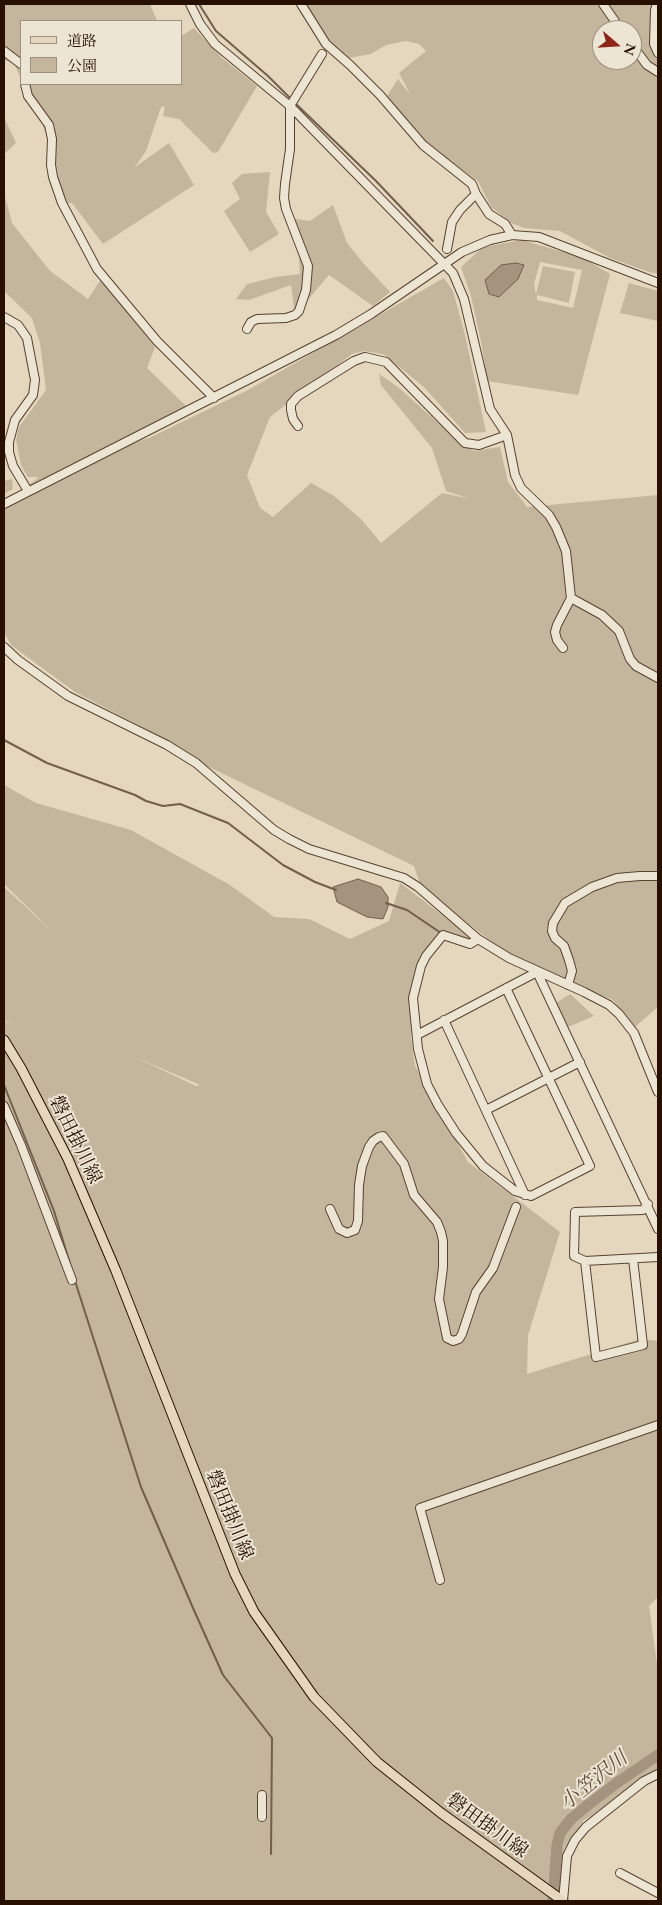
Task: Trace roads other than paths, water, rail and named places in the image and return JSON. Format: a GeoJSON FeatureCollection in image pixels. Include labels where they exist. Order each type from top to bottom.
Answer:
{"type":"FeatureCollection","features":[{"type":"Feature","properties":{"kind":"main road","name":"磐田掛川線"},"geometry":{"type":"LineString","coordinates":[[4,1040],[21,1068],[68,1159],[116,1271],[235,1574],[254,1612],[314,1697],[377,1762],[441,1813],[563,1901]]}},
{"type":"Feature","properties":{"kind":"street"},"geometry":{"type":"LineString","coordinates":[[190,4],[200,24],[215,44],[290,106],[453,273],[464,299],[490,409],[506,436],[515,475],[522,488],[548,515],[556,527],[566,551],[571,598],[555,632],[557,640],[563,648]]}},
{"type":"Feature","properties":{"kind":"street"},"geometry":{"type":"LineString","coordinates":[[301,4],[326,44],[380,95],[423,145],[472,184],[489,214],[504,224],[512,235]]}},
{"type":"Feature","properties":{"kind":"street"},"geometry":{"type":"LineString","coordinates":[[603,4],[614,20]]}},
{"type":"Feature","properties":{"kind":"street"},"geometry":{"type":"LineString","coordinates":[[657,4],[654,38],[658,53]]}},
{"type":"Feature","properties":{"kind":"street"},"geometry":{"type":"LineString","coordinates":[[4,51],[20,63]]}},
{"type":"Feature","properties":{"kind":"street"},"geometry":{"type":"LineString","coordinates":[[247,329],[256,318],[286,318],[295,315],[299,311],[306,290],[308,266],[286,209],[284,198],[290,149],[290,106],[322,54]]}},
{"type":"Feature","properties":{"kind":"street"},"geometry":{"type":"LineString","coordinates":[[642,58],[647,65],[658,72]]}},
{"type":"Feature","properties":{"kind":"street"},"geometry":{"type":"LineString","coordinates":[[25,85],[28,96],[49,124],[52,139],[53,177],[62,202],[97,270],[157,341],[214,398]]}},
{"type":"Feature","properties":{"kind":"street"},"geometry":{"type":"LineString","coordinates":[[447,249],[452,222],[460,210],[476,194]]}},
{"type":"Feature","properties":{"kind":"street"},"geometry":{"type":"LineString","coordinates":[[4,504],[336,335],[371,314],[445,263],[478,244],[512,235],[539,237],[658,282]]}},
{"type":"Feature","properties":{"kind":"street"},"geometry":{"type":"LineString","coordinates":[[4,317],[18,326],[27,338],[35,380],[33,395],[15,420],[9,442],[9,452],[13,466],[28,491]]}},
{"type":"Feature","properties":{"kind":"street"},"geometry":{"type":"LineString","coordinates":[[298,426],[290,410],[291,404],[298,396],[354,361],[365,357],[386,362],[465,443],[479,445],[506,436]]}},
{"type":"Feature","properties":{"kind":"street"},"geometry":{"type":"LineString","coordinates":[[571,598],[602,614],[618,631],[630,659],[636,666],[658,678]]}},
{"type":"Feature","properties":{"kind":"street"},"geometry":{"type":"LineString","coordinates":[[4,648],[68,696],[167,745],[196,763],[274,830],[289,839],[309,849],[404,878],[418,887],[478,939],[509,958],[609,1005],[634,1033],[658,1092]]}},
{"type":"Feature","properties":{"kind":"street"},"geometry":{"type":"LineString","coordinates":[[568,985],[572,971],[569,960],[564,946],[555,938],[552,932],[553,923],[565,903],[592,887],[617,878],[658,876]]}},
{"type":"Feature","properties":{"kind":"street"},"geometry":{"type":"LineString","coordinates":[[478,939],[470,944],[443,935],[426,956],[414,991],[418,1049],[427,1084],[452,1127],[483,1166],[515,1191],[532,1196],[590,1166],[506,988]]}},
{"type":"Feature","properties":{"kind":"street"},"geometry":{"type":"LineString","coordinates":[[417,1034],[537,972]]}},
{"type":"Feature","properties":{"kind":"street"},"geometry":{"type":"LineString","coordinates":[[537,972],[648,1204],[658,1229]]}},
{"type":"Feature","properties":{"kind":"street"},"geometry":{"type":"LineString","coordinates":[[444,1020],[526,1195]]}},
{"type":"Feature","properties":{"kind":"street"},"geometry":{"type":"LineString","coordinates":[[486,1110],[580,1062]]}},
{"type":"Feature","properties":{"kind":"street"},"geometry":{"type":"LineString","coordinates":[[4,1106],[21,1145],[72,1280]]}},
{"type":"Feature","properties":{"kind":"street"},"geometry":{"type":"LineString","coordinates":[[330,1209],[339,1230],[347,1233],[355,1230],[358,1221],[359,1184],[362,1166],[368,1147],[379,1136],[383,1136],[404,1164],[414,1195],[437,1222],[442,1232],[442,1267],[439,1299],[446,1338],[453,1341],[459,1339],[462,1334],[476,1292],[493,1268],[516,1208]]}},
{"type":"Feature","properties":{"kind":"street"},"geometry":{"type":"LineString","coordinates":[[648,1204],[643,1210],[575,1212],[574,1256],[585,1261],[658,1257]]}},
{"type":"Feature","properties":{"kind":"street"},"geometry":{"type":"LineString","coordinates":[[585,1261],[596,1357],[643,1345],[633,1259]]}},
{"type":"Feature","properties":{"kind":"street"},"geometry":{"type":"LineString","coordinates":[[440,1580],[420,1508],[658,1425]]}},
{"type":"Feature","properties":{"kind":"street"},"geometry":{"type":"LineString","coordinates":[[563,1901],[567,1856],[575,1840],[586,1827],[644,1781],[658,1774]]}},
{"type":"Feature","properties":{"kind":"street"},"geometry":{"type":"LineString","coordinates":[[262,1795],[262,1817]]}},
{"type":"Feature","properties":{"kind":"street"},"geometry":{"type":"LineString","coordinates":[[620,1873],[658,1893]]}},
{"type":"Feature","properties":{"kind":"waterway"},"geometry":{"type":"LineString","coordinates":[[199,4],[216,31],[268,76],[292,100]]}},
{"type":"Feature","properties":{"kind":"waterway"},"geometry":{"type":"LineString","coordinates":[[295,103],[376,181],[433,241]]}},
{"type":"Feature","properties":{"kind":"waterway"},"geometry":{"type":"LineString","coordinates":[[4,740],[47,763],[135,795],[146,801],[163,806],[180,804],[228,823],[283,865],[315,882],[336,890]]}},
{"type":"Feature","properties":{"kind":"waterway"},"geometry":{"type":"LineString","coordinates":[[386,903],[407,910],[441,933]]}},
{"type":"Feature","properties":{"kind":"waterway"},"geometry":{"type":"LineString","coordinates":[[4,1085],[54,1211],[70,1264]]}},
{"type":"Feature","properties":{"kind":"waterway"},"geometry":{"type":"LineString","coordinates":[[75,1281],[141,1487],[193,1608],[223,1675],[272,1738],[271,1854]]}},
{"type":"Feature","properties":{"kind":"waterway","name":"小笠沢川"},"geometry":{"type":"LineString","coordinates":[[553,1901],[557,1845],[560,1833],[571,1819],[588,1805],[658,1755]]}}]}
